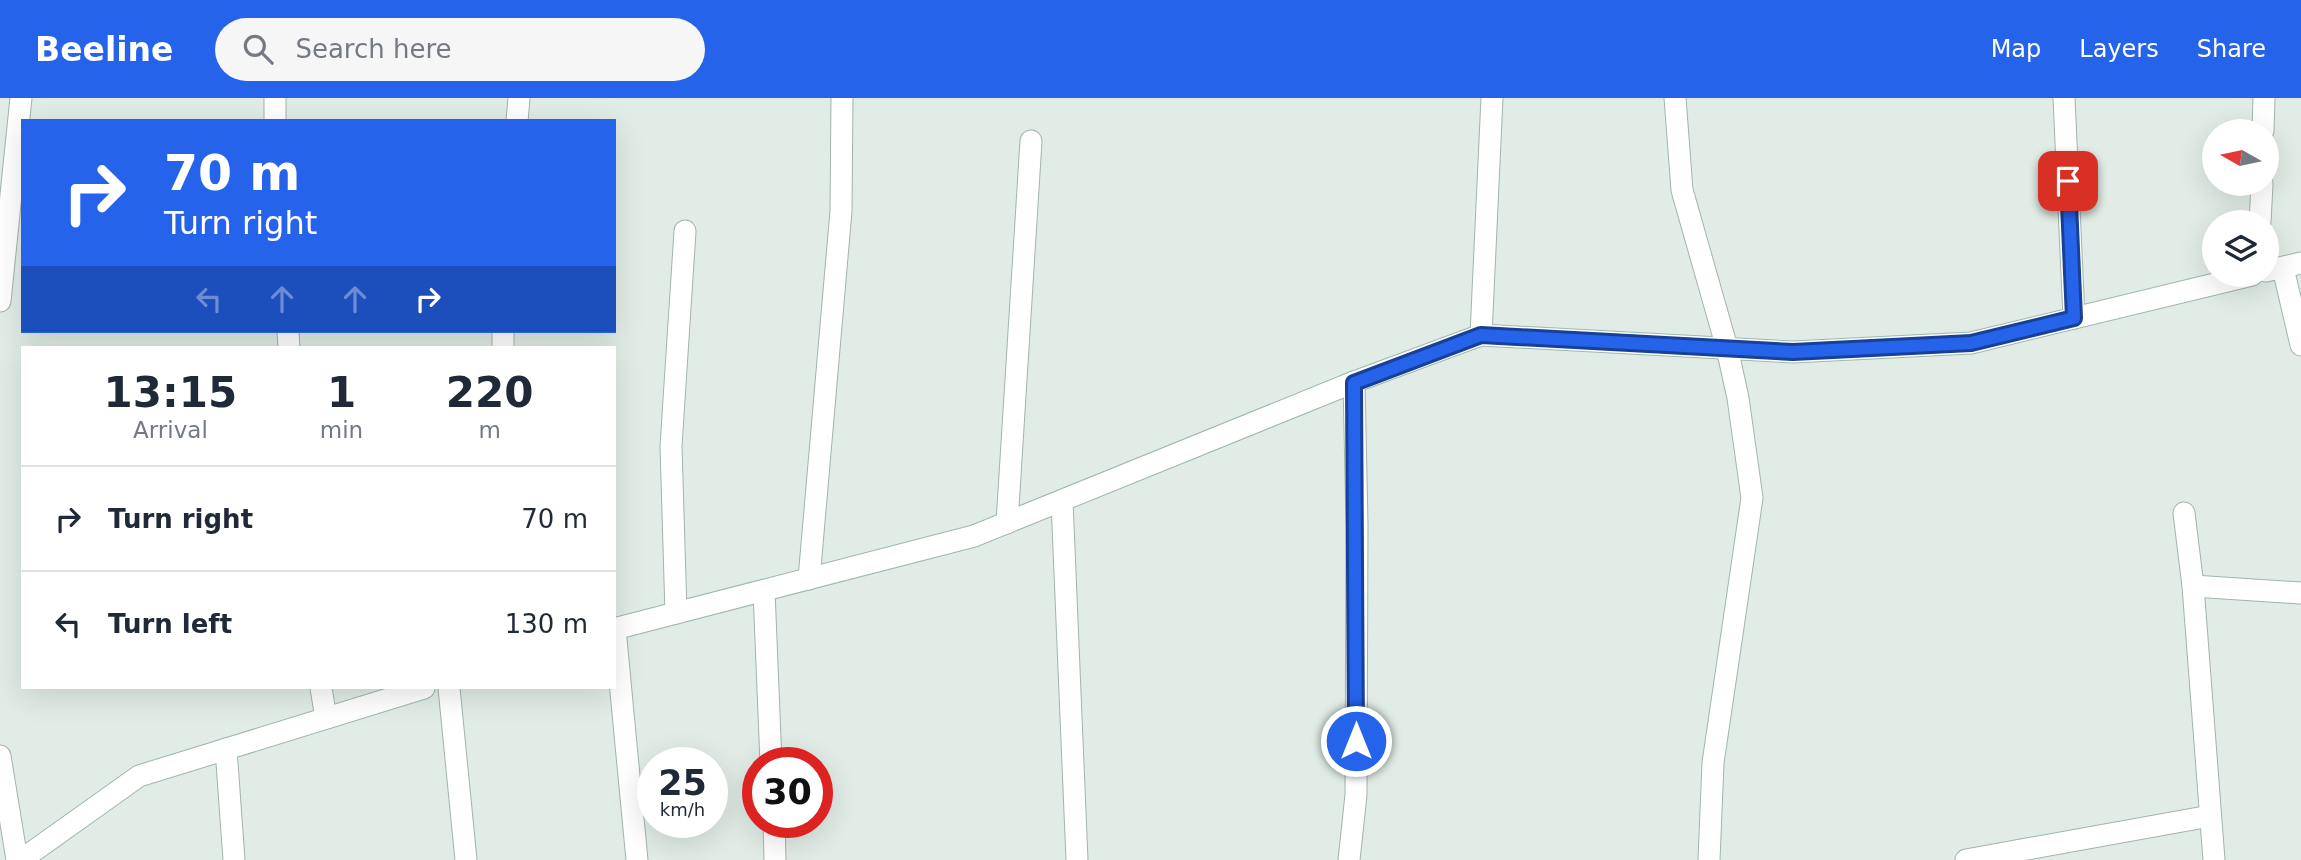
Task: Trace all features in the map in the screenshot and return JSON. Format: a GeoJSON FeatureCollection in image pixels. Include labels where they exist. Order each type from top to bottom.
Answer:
{"type":"FeatureCollection","features":[{"type":"Feature","properties":{"kind":"street"},"geometry":{"type":"LineString","coordinates":[[0,302],[21,98]]}},
{"type":"Feature","properties":{"kind":"street"},"geometry":{"type":"LineString","coordinates":[[275,98],[275,119]]}},
{"type":"Feature","properties":{"kind":"street"},"geometry":{"type":"LineString","coordinates":[[517,119],[519,98]]}},
{"type":"Feature","properties":{"kind":"street"},"geometry":{"type":"LineString","coordinates":[[809,579],[841,211],[842,98]]}},
{"type":"Feature","properties":{"kind":"street"},"geometry":{"type":"LineString","coordinates":[[1481,335],[1492,98]]}},
{"type":"Feature","properties":{"kind":"street"},"geometry":{"type":"LineString","coordinates":[[1675,98],[1682,190],[1727,348],[1738,398],[1752,498],[1713,763],[1709,860]]}},
{"type":"Feature","properties":{"kind":"street"},"geometry":{"type":"LineString","coordinates":[[2064,98],[2074,318]]}},
{"type":"Feature","properties":{"kind":"street"},"geometry":{"type":"LineString","coordinates":[[2263,119],[2264,98]]}},
{"type":"Feature","properties":{"kind":"street"},"geometry":{"type":"LineString","coordinates":[[1007,523],[1031,141]]}},
{"type":"Feature","properties":{"kind":"street"},"geometry":{"type":"LineString","coordinates":[[676,613],[671,446],[685,231]]}},
{"type":"Feature","properties":{"kind":"street"},"geometry":{"type":"LineString","coordinates":[[2283,267],[2301,345]]}},
{"type":"Feature","properties":{"kind":"street"},"geometry":{"type":"LineString","coordinates":[[616,628],[974,536],[1354,383],[1481,335],[1793,352],[1971,343],[2202,287]]}},
{"type":"Feature","properties":{"kind":"street"},"geometry":{"type":"LineString","coordinates":[[1349,860],[1356,782],[1357,525],[1354,383]]}},
{"type":"Feature","properties":{"kind":"street"},"geometry":{"type":"LineString","coordinates":[[1062,501],[1077,860]]}},
{"type":"Feature","properties":{"kind":"street"},"geometry":{"type":"LineString","coordinates":[[2184,513],[2193,586],[2214,860]]}},
{"type":"Feature","properties":{"kind":"street"},"geometry":{"type":"LineString","coordinates":[[2193,586],[2301,593]]}},
{"type":"Feature","properties":{"kind":"street"},"geometry":{"type":"LineString","coordinates":[[764,591],[770,747]]}},
{"type":"Feature","properties":{"kind":"street"},"geometry":{"type":"LineString","coordinates":[[616,649],[637,860]]}},
{"type":"Feature","properties":{"kind":"street"},"geometry":{"type":"LineString","coordinates":[[321,689],[326,718]]}},
{"type":"Feature","properties":{"kind":"street"},"geometry":{"type":"LineString","coordinates":[[0,756],[19,860],[139,776],[421,689]]}},
{"type":"Feature","properties":{"kind":"street"},"geometry":{"type":"LineString","coordinates":[[449,689],[466,860]]}},
{"type":"Feature","properties":{"kind":"street"},"geometry":{"type":"LineString","coordinates":[[226,749],[234,860]]}},
{"type":"Feature","properties":{"kind":"street"},"geometry":{"type":"LineString","coordinates":[[1966,860],[2210,816]]}},
{"type":"Feature","properties":{"kind":"street"},"geometry":{"type":"LineString","coordinates":[[774,838],[775,860]]}},
{"type":"Feature","properties":{"kind":"route"},"geometry":{"type":"LineString","coordinates":[[1356,741],[1357,525],[1354,383],[1481,335],[1793,352],[1971,343],[2074,318],[2068,181]]}}]}
